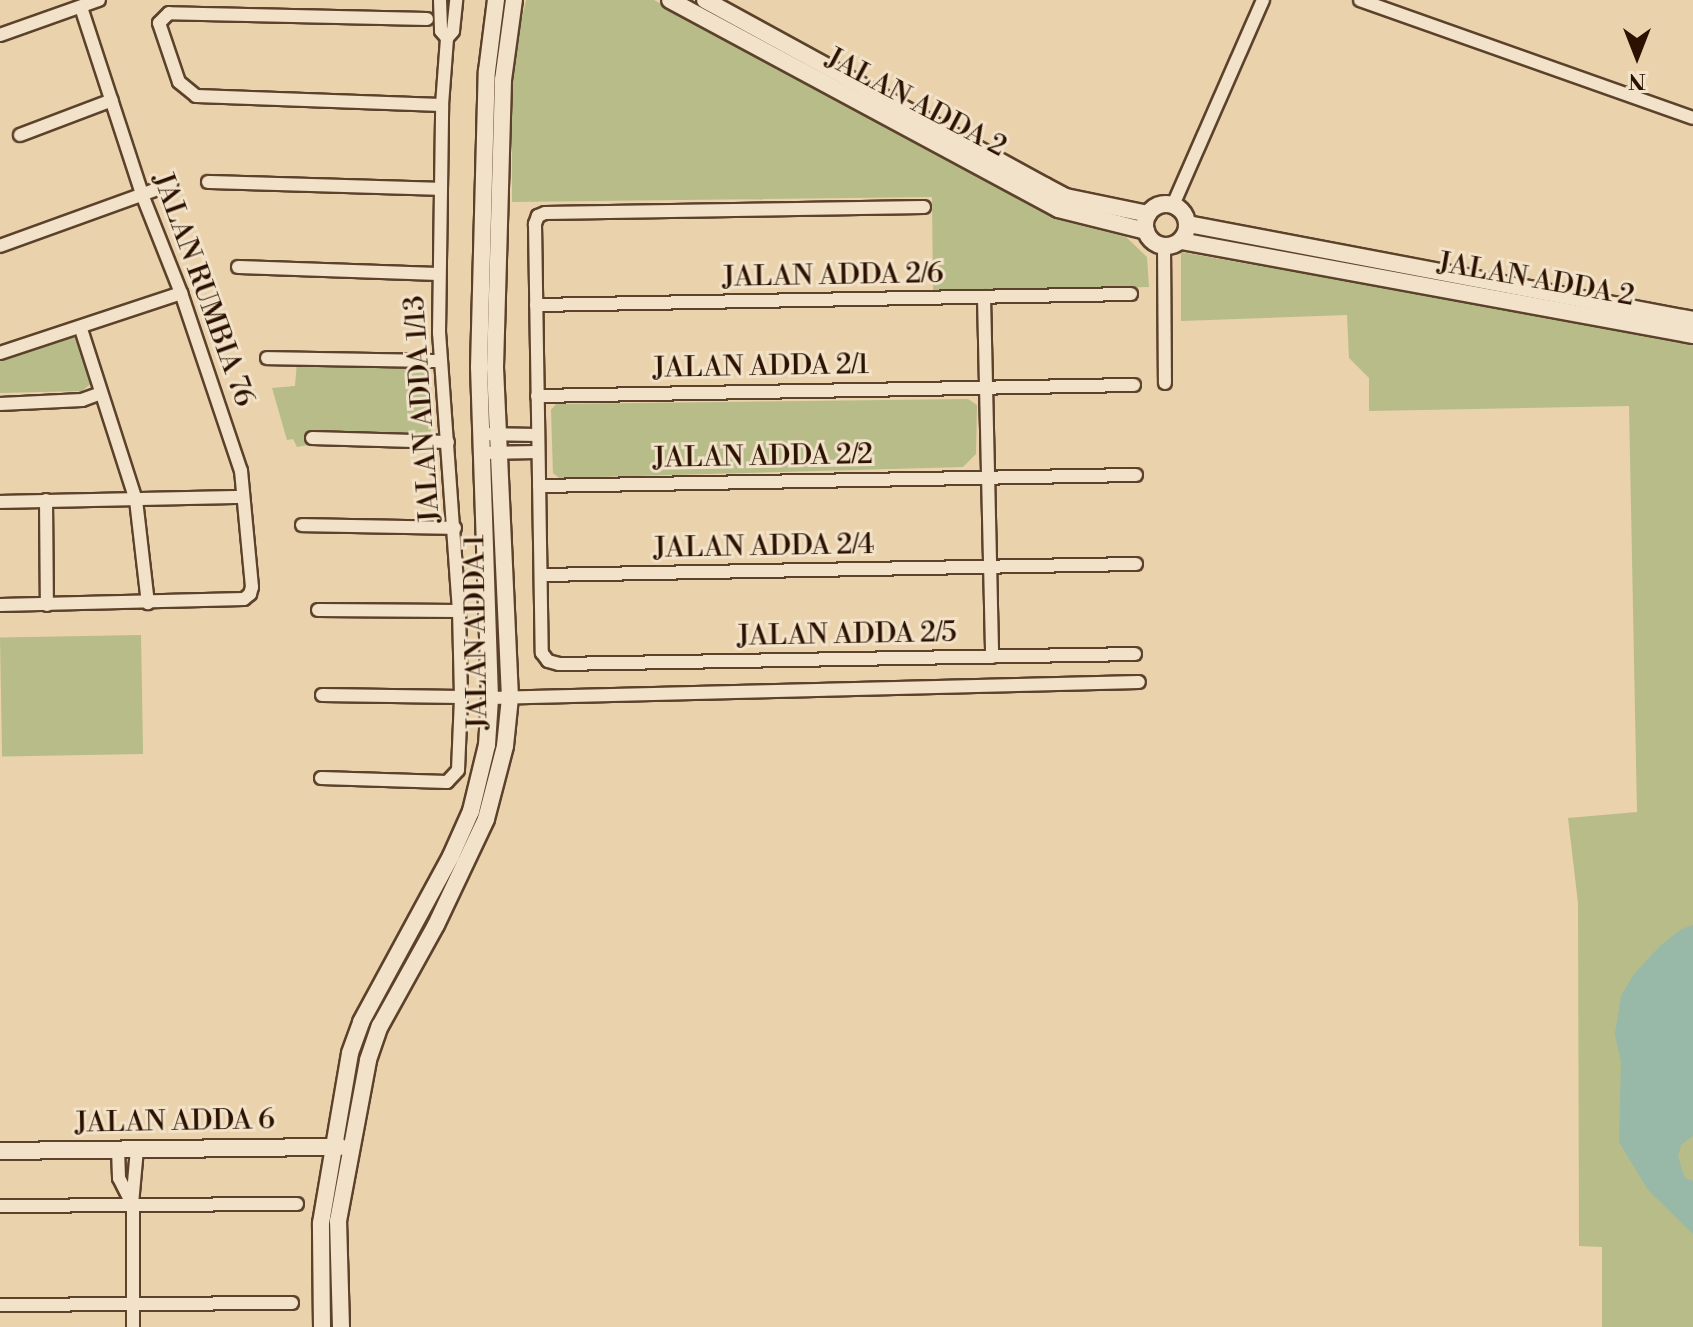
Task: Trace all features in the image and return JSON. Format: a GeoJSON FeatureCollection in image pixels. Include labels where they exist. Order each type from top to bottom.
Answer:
{"type":"FeatureCollection","features":[{"type":"Feature","properties":{"kind":"street"},"geometry":{"type":"LineString","coordinates":[[0,35],[99,0]]}},
{"type":"Feature","properties":{"kind":"street"},"geometry":{"type":"LineString","coordinates":[[440,0],[441,31],[447,38],[455,23],[456,0]]}},
{"type":"Feature","properties":{"kind":"street","name":"JALAN ADDA 1"},"geometry":{"type":"LineString","coordinates":[[490,434],[479,367],[487,71],[496,0]]}},
{"type":"Feature","properties":{"kind":"street","name":"JALAN ADDA 1"},"geometry":{"type":"LineString","coordinates":[[322,1327],[321,1223],[350,1053],[361,1022],[421,916],[471,811],[487,745],[490,698],[490,434],[495,367],[503,80],[514,0]]}},
{"type":"Feature","properties":{"kind":"street","name":"JALAN ADDA 2"},"geometry":{"type":"LineString","coordinates":[[670,0],[1011,175],[1066,197],[1148,214]]}},
{"type":"Feature","properties":{"kind":"street","name":"JALAN ADDA 2"},"geometry":{"type":"LineString","coordinates":[[705,0],[1011,175],[1058,209],[1146,231],[1153,241],[1164,246],[1181,241],[1693,335]]}},
{"type":"Feature","properties":{"kind":"street"},"geometry":{"type":"LineString","coordinates":[[1173,205],[1263,0]]}},
{"type":"Feature","properties":{"kind":"street"},"geometry":{"type":"LineString","coordinates":[[1360,0],[1693,118]]}},
{"type":"Feature","properties":{"kind":"street","name":"JALAN RUMBIA 76"},"geometry":{"type":"LineString","coordinates":[[81,7],[143,197],[181,293],[241,471],[250,594],[244,599],[148,603]]}},
{"type":"Feature","properties":{"kind":"street"},"geometry":{"type":"LineString","coordinates":[[427,19],[169,13],[159,23],[160,36],[179,82],[196,96],[442,105]]}},
{"type":"Feature","properties":{"kind":"street","name":"JALAN ADDA 1/13"},"geometry":{"type":"LineString","coordinates":[[321,778],[447,782],[455,776],[461,697],[459,611],[441,361],[439,274],[439,189],[447,38]]}},
{"type":"Feature","properties":{"kind":"street"},"geometry":{"type":"LineString","coordinates":[[20,135],[112,100]]}},
{"type":"Feature","properties":{"kind":"street"},"geometry":{"type":"LineString","coordinates":[[208,182],[439,189]]}},
{"type":"Feature","properties":{"kind":"street"},"geometry":{"type":"LineString","coordinates":[[0,246],[143,197],[171,184]]}},
{"type":"Feature","properties":{"kind":"street"},"geometry":{"type":"LineString","coordinates":[[1146,231],[1148,214],[1161,204],[1173,205],[1183,212],[1188,224],[1181,241]]}},
{"type":"Feature","properties":{"kind":"street"},"geometry":{"type":"LineString","coordinates":[[541,575],[535,224],[538,216],[545,213],[924,207]]}},
{"type":"Feature","properties":{"kind":"street","name":"JALAN ADDA 2"},"geometry":{"type":"LineString","coordinates":[[1188,224],[1693,320]]}},
{"type":"Feature","properties":{"kind":"street"},"geometry":{"type":"LineString","coordinates":[[1164,246],[1165,383]]}},
{"type":"Feature","properties":{"kind":"street"},"geometry":{"type":"LineString","coordinates":[[238,267],[439,274]]}},
{"type":"Feature","properties":{"kind":"street"},"geometry":{"type":"LineString","coordinates":[[0,353],[81,329],[181,293]]}},
{"type":"Feature","properties":{"kind":"street","name":"JALAN ADDA 2/6"},"geometry":{"type":"LineString","coordinates":[[536,305],[1131,294]]}},
{"type":"Feature","properties":{"kind":"street"},"geometry":{"type":"LineString","coordinates":[[984,297],[992,657]]}},
{"type":"Feature","properties":{"kind":"street"},"geometry":{"type":"LineString","coordinates":[[0,605],[148,603],[136,500],[81,329]]}},
{"type":"Feature","properties":{"kind":"street"},"geometry":{"type":"LineString","coordinates":[[267,358],[441,361]]}},
{"type":"Feature","properties":{"kind":"street","name":"JALAN ADDA 2/1"},"geometry":{"type":"LineString","coordinates":[[537,396],[1134,385]]}},
{"type":"Feature","properties":{"kind":"street"},"geometry":{"type":"LineString","coordinates":[[0,404],[82,400],[101,393]]}},
{"type":"Feature","properties":{"kind":"street"},"geometry":{"type":"LineString","coordinates":[[490,434],[538,435]]}},
{"type":"Feature","properties":{"kind":"street"},"geometry":{"type":"LineString","coordinates":[[312,438],[448,442]]}},
{"type":"Feature","properties":{"kind":"street"},"geometry":{"type":"LineString","coordinates":[[490,453],[538,452]]}},
{"type":"Feature","properties":{"kind":"street","name":"JALAN ADDA 1"},"geometry":{"type":"LineString","coordinates":[[341,1327],[338,1221],[368,1060],[380,1026],[436,925],[486,819],[505,746],[510,698],[490,453]]}},
{"type":"Feature","properties":{"kind":"street","name":"JALAN ADDA 2/2"},"geometry":{"type":"LineString","coordinates":[[539,486],[1136,475]]}},
{"type":"Feature","properties":{"kind":"street"},"geometry":{"type":"LineString","coordinates":[[0,502],[241,497]]}},
{"type":"Feature","properties":{"kind":"street"},"geometry":{"type":"LineString","coordinates":[[46,500],[47,605]]}},
{"type":"Feature","properties":{"kind":"street"},"geometry":{"type":"LineString","coordinates":[[302,525],[455,528]]}},
{"type":"Feature","properties":{"kind":"street","name":"JALAN ADDA 2/4"},"geometry":{"type":"LineString","coordinates":[[541,575],[1136,564]]}},
{"type":"Feature","properties":{"kind":"street","name":"JALAN ADDA 2/5"},"geometry":{"type":"LineString","coordinates":[[541,575],[542,653],[548,661],[559,664],[1135,654]]}},
{"type":"Feature","properties":{"kind":"street"},"geometry":{"type":"LineString","coordinates":[[318,610],[459,611]]}},
{"type":"Feature","properties":{"kind":"street"},"geometry":{"type":"LineString","coordinates":[[490,698],[1139,682]]}},
{"type":"Feature","properties":{"kind":"street"},"geometry":{"type":"LineString","coordinates":[[322,695],[461,697]]}},
{"type":"Feature","properties":{"kind":"street","name":"JALAN ADDA 6"},"geometry":{"type":"LineString","coordinates":[[0,1151],[350,1147]]}},
{"type":"Feature","properties":{"kind":"street"},"geometry":{"type":"LineString","coordinates":[[118,1149],[119,1178],[132,1204]]}},
{"type":"Feature","properties":{"kind":"street"},"geometry":{"type":"LineString","coordinates":[[133,1327],[132,1204],[137,1149]]}},
{"type":"Feature","properties":{"kind":"street"},"geometry":{"type":"LineString","coordinates":[[0,1206],[297,1204]]}},
{"type":"Feature","properties":{"kind":"street"},"geometry":{"type":"LineString","coordinates":[[0,1305],[292,1303]]}},
{"type":"Feature","properties":{"kind":"green space"},"geometry":{"type":"Polygon","coordinates":[[[526,0],[654,0],[1056,219],[1126,237],[1147,257],[1149,287],[933,291],[932,197],[512,202],[512,63],[526,0]]]}},
{"type":"Feature","properties":{"kind":"green space"},"geometry":{"type":"Polygon","coordinates":[[[1181,252],[1693,343],[1693,1327],[1602,1327],[1602,1247],[1579,1246],[1578,903],[1568,818],[1637,812],[1629,406],[1369,411],[1369,378],[1349,358],[1347,315],[1181,321],[1181,252]]]}},
{"type":"Feature","properties":{"kind":"green space"},"geometry":{"type":"Polygon","coordinates":[[[71,336],[79,339],[93,382],[82,391],[0,393],[0,360],[71,336]]]}},
{"type":"Feature","properties":{"kind":"green space"},"geometry":{"type":"Polygon","coordinates":[[[297,361],[429,363],[431,433],[307,432],[308,445],[297,447],[293,439],[287,440],[272,388],[295,386],[297,361]]]}},
{"type":"Feature","properties":{"kind":"green space"},"geometry":{"type":"Polygon","coordinates":[[[968,399],[977,405],[976,454],[963,467],[559,478],[553,473],[551,410],[556,404],[968,399]]]}},
{"type":"Feature","properties":{"kind":"green space"},"geometry":{"type":"Polygon","coordinates":[[[141,635],[143,754],[2,756],[0,637],[141,635]]]}},
{"type":"Feature","properties":{"kind":"shaded area"},"geometry":{"type":"Polygon","coordinates":[[[1693,925],[1693,1136],[1681,1145],[1678,1157],[1685,1178],[1693,1181],[1693,1234],[1648,1190],[1619,1142],[1621,1063],[1615,1034],[1621,996],[1634,974],[1660,946],[1680,930],[1693,925]]]}}]}
